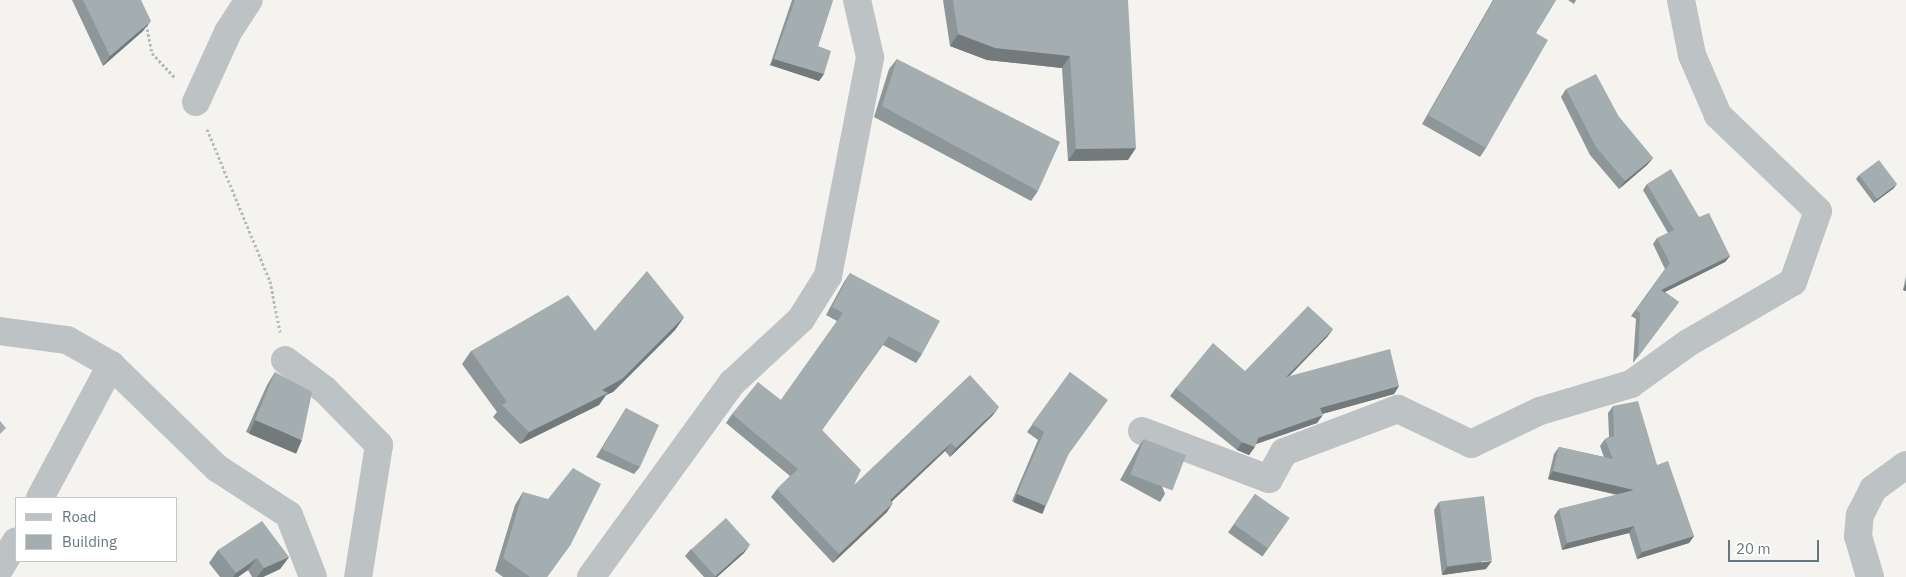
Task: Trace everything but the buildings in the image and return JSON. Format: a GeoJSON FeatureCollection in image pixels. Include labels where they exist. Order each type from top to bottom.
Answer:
{"type":"FeatureCollection","features":[{"type":"Feature","properties":{"kind":"street"},"geometry":{"type":"LineString","coordinates":[[196,102],[228,32],[249,0]]}},
{"type":"Feature","properties":{"kind":"street"},"geometry":{"type":"LineString","coordinates":[[591,577],[732,383],[801,319],[828,276],[870,57],[857,0]]}},
{"type":"Feature","properties":{"kind":"street"},"geometry":{"type":"LineString","coordinates":[[1142,430],[1269,479],[1284,452],[1398,409],[1471,444],[1540,411],[1631,384],[1688,342],[1793,282],[1818,211],[1718,115],[1692,55],[1681,0]]}},
{"type":"Feature","properties":{"kind":"street"},"geometry":{"type":"LineString","coordinates":[[0,331],[67,340],[112,365],[217,468],[289,515],[313,577]]}},
{"type":"Feature","properties":{"kind":"street"},"geometry":{"type":"LineString","coordinates":[[285,360],[325,390],[379,445],[358,577]]}},
{"type":"Feature","properties":{"kind":"street"},"geometry":{"type":"LineString","coordinates":[[41,497],[112,365]]}},
{"type":"Feature","properties":{"kind":"street"},"geometry":{"type":"LineString","coordinates":[[1870,577],[1858,536],[1860,515],[1873,490],[1906,465]]}},
{"type":"Feature","properties":{"kind":"street"},"geometry":{"type":"LineString","coordinates":[[0,568],[15,543]]}},
{"type":"Feature","properties":{"kind":"path"},"geometry":{"type":"LineString","coordinates":[[145,18],[152,53],[196,102],[270,280],[285,360]]}}]}
